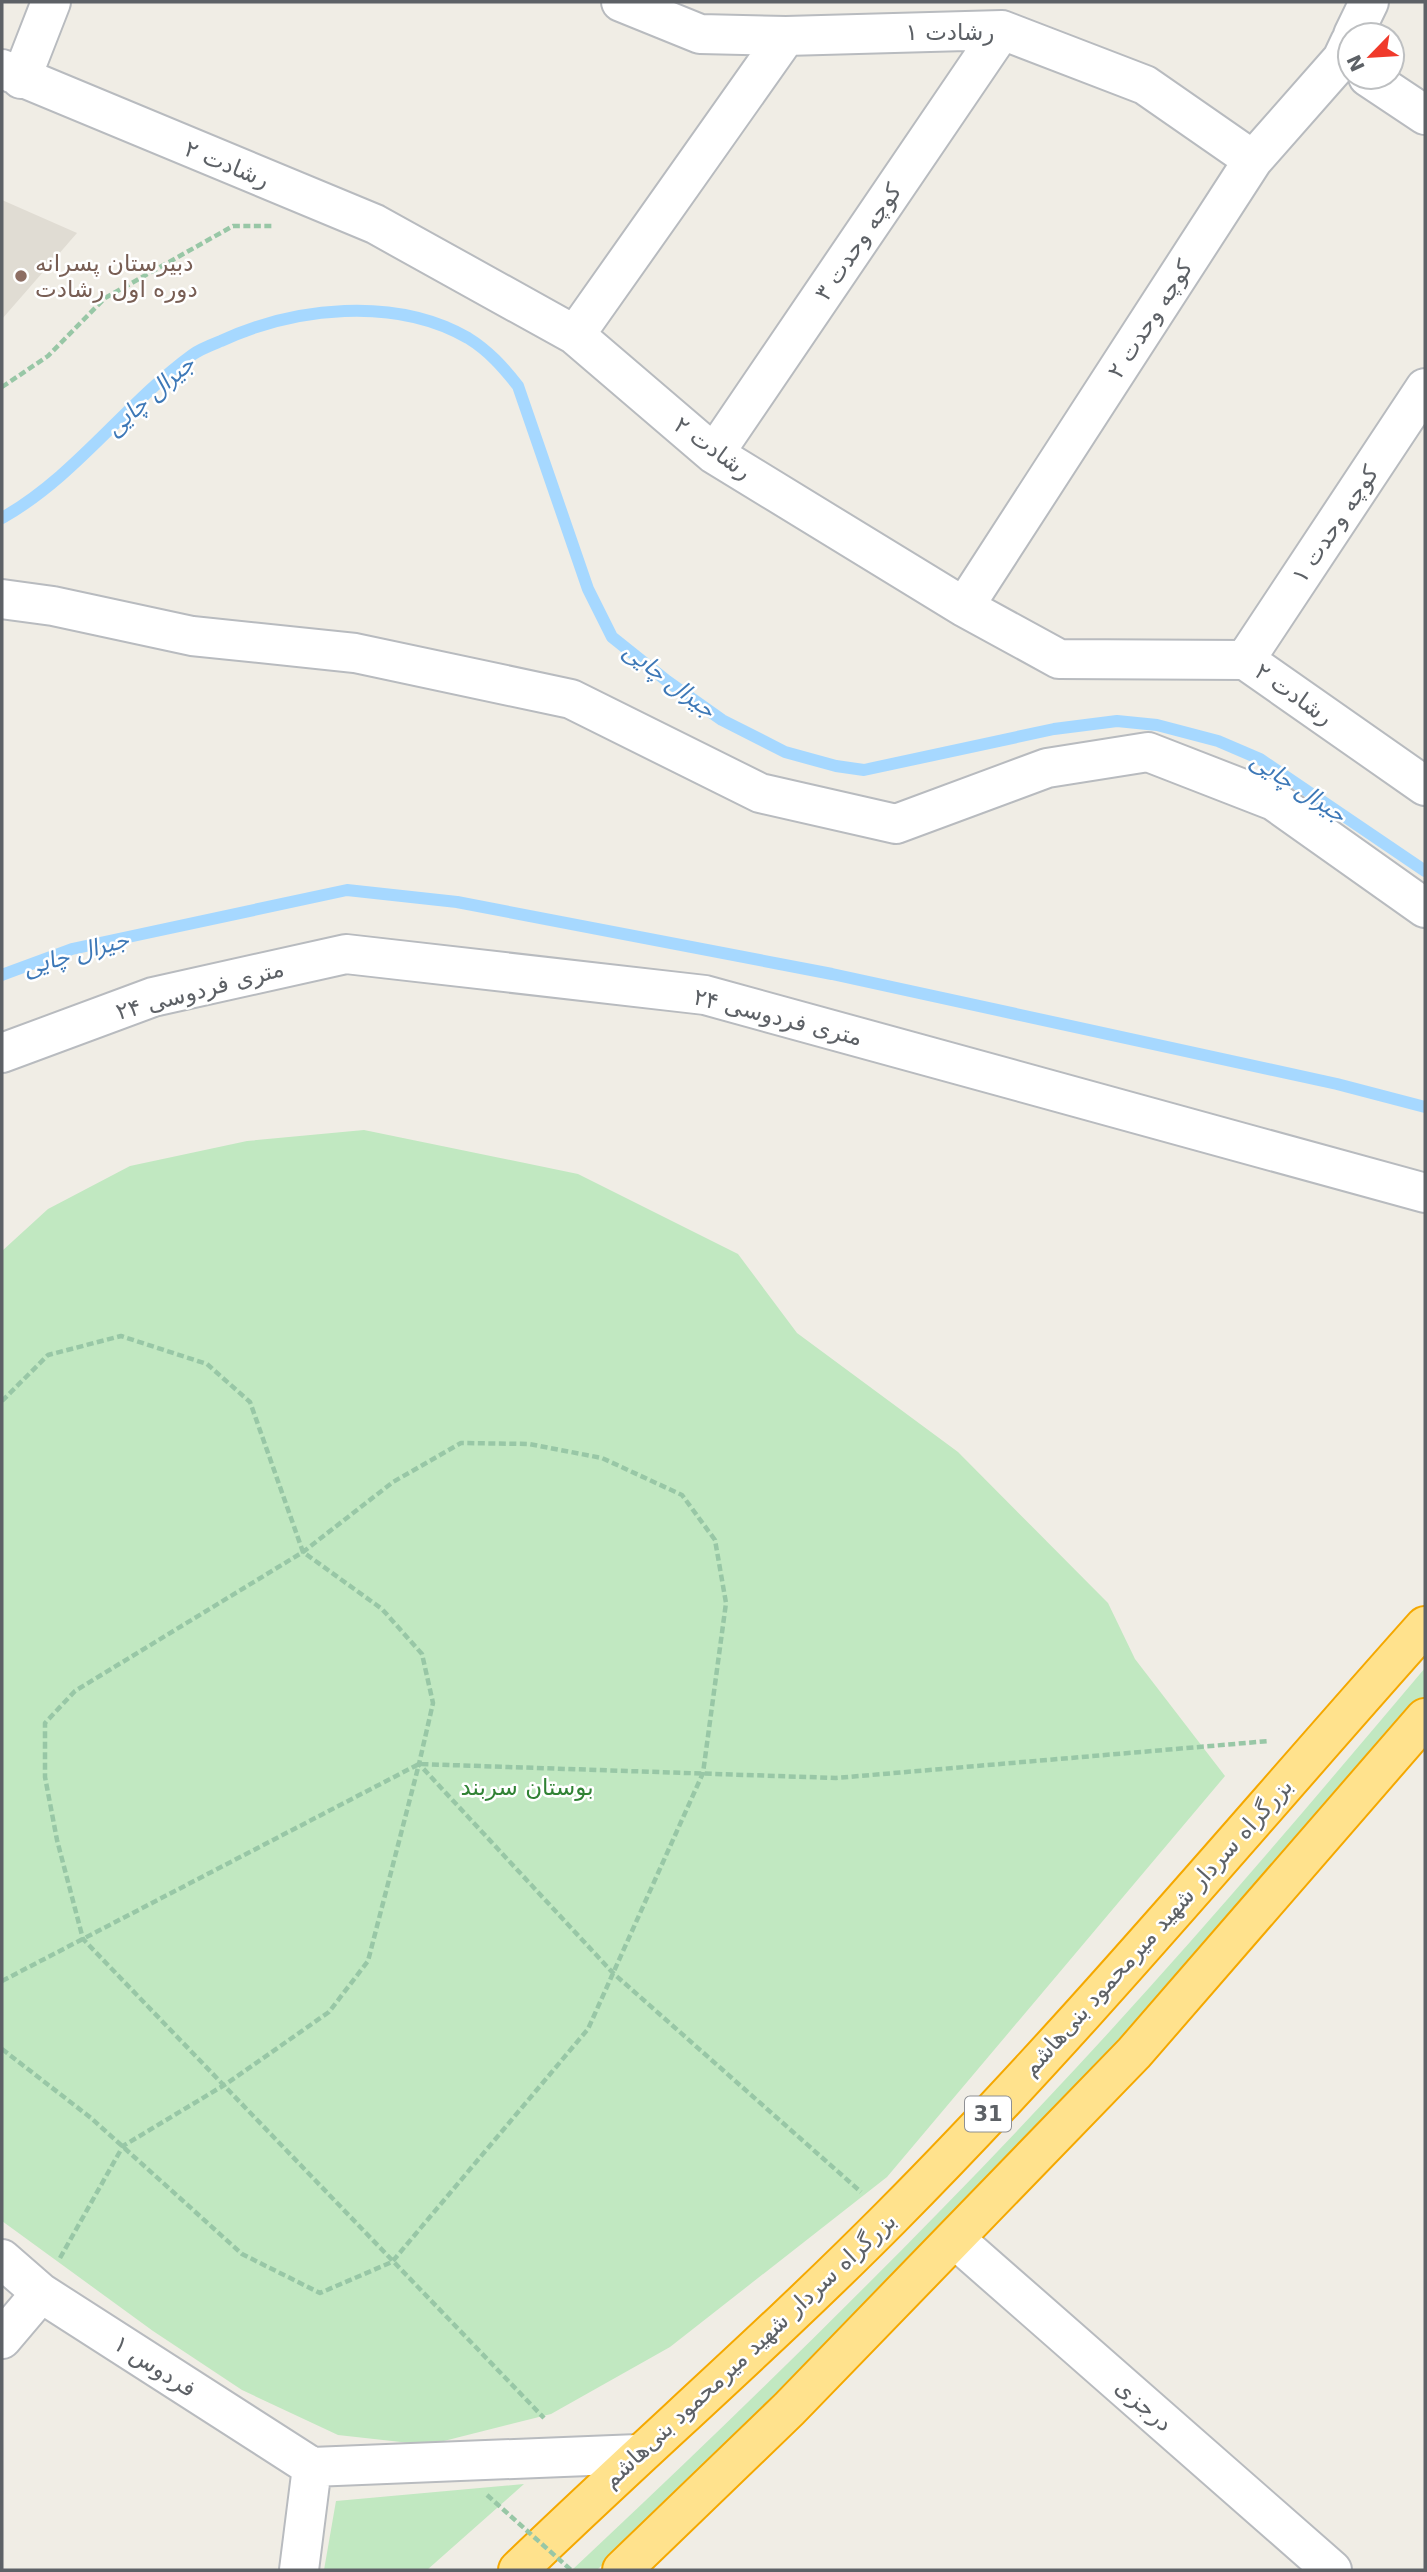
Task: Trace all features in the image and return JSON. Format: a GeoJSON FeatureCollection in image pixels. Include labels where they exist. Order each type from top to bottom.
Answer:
{"type":"FeatureCollection","features":[{"type":"Feature","properties":{"kind":"highway","name":"بزرگراه سردار شهید میرمحمود بنی‌هاشم"},"geometry":{"type":"LineString","coordinates":[[517,2570],[638,2454],[749,2357],[892,2216],[1093,2003],[1425,1626]]}},
{"type":"Feature","properties":{"kind":"highway"},"geometry":{"type":"LineString","coordinates":[[622,2570],[789,2409],[956,2240],[1134,2053],[1425,1718]]}},
{"type":"Feature","properties":{"kind":"street"},"geometry":{"type":"LineString","coordinates":[[11,74],[51,2]]}},
{"type":"Feature","properties":{"kind":"street","name":"رشادت ۱"},"geometry":{"type":"LineString","coordinates":[[621,2],[700,34],[786,36],[1002,30],[1145,85],[1253,160]]}},
{"type":"Feature","properties":{"kind":"street","name":"کوچه وحدت ۲"},"geometry":{"type":"LineString","coordinates":[[1363,21],[1369,2]]}},
{"type":"Feature","properties":{"kind":"street","name":"کوچه وحدت ۳"},"geometry":{"type":"LineString","coordinates":[[714,454],[1002,30]]}},
{"type":"Feature","properties":{"kind":"street"},"geometry":{"type":"LineString","coordinates":[[575,335],[786,36]]}},
{"type":"Feature","properties":{"kind":"street","name":"رشادت ۲"},"geometry":{"type":"LineString","coordinates":[[11,74],[375,224],[575,335],[714,454],[964,607],[1059,659],[1245,660],[1425,786]]}},
{"type":"Feature","properties":{"kind":"street","name":"کوچه وحدت ۲"},"geometry":{"type":"LineString","coordinates":[[964,607],[1253,160],[1336,74]]}},
{"type":"Feature","properties":{"kind":"street"},"geometry":{"type":"LineString","coordinates":[[1396,91],[1425,115]]}},
{"type":"Feature","properties":{"kind":"street","name":"کوچه وحدت ۱"},"geometry":{"type":"LineString","coordinates":[[1245,660],[1425,388]]}},
{"type":"Feature","properties":{"kind":"street"},"geometry":{"type":"LineString","coordinates":[[2,599],[53,606],[192,636],[355,653],[571,699],[760,793],[896,824],[1047,768],[1148,752],[1274,801],[1425,908]]}},
{"type":"Feature","properties":{"kind":"street","name":"۲۴ متری فردوسی"},"geometry":{"type":"LineString","coordinates":[[2,1053],[153,997],[346,954],[705,995],[1425,1193]]}},
{"type":"Feature","properties":{"kind":"street","name":"درجزی"},"geometry":{"type":"LineString","coordinates":[[956,2240],[1329,2570]]}},
{"type":"Feature","properties":{"kind":"street","name":"فردوس ۱"},"geometry":{"type":"LineString","coordinates":[[2,2259],[41,2293],[312,2467]]}},
{"type":"Feature","properties":{"kind":"street"},"geometry":{"type":"LineString","coordinates":[[2,2339],[41,2293]]}},
{"type":"Feature","properties":{"kind":"street"},"geometry":{"type":"LineString","coordinates":[[299,2570],[312,2467],[638,2454]]}},
{"type":"Feature","properties":{"kind":"path"},"geometry":{"type":"LineString","coordinates":[[2,387],[48,356],[105,298],[233,226],[285,226]]}},
{"type":"Feature","properties":{"kind":"path"},"geometry":{"type":"LineString","coordinates":[[2,1401],[48,1355],[121,1336],[207,1364],[250,1402],[303,1552],[382,1609],[422,1654],[433,1703],[368,1961],[329,2012],[226,2084],[122,2147],[41,2293]]}},
{"type":"Feature","properties":{"kind":"path"},"geometry":{"type":"LineString","coordinates":[[2,2049],[122,2147],[242,2254],[320,2293],[392,2262],[588,2028],[703,1773],[726,1603],[715,1541],[682,1496],[602,1458],[529,1444],[461,1443],[393,1482],[303,1552],[75,1691],[45,1723],[45,1777],[57,1840],[83,1939],[226,2084],[392,2262],[581,2456]]}},
{"type":"Feature","properties":{"kind":"path"},"geometry":{"type":"LineString","coordinates":[[2,1981],[419,1764],[836,1778],[1326,1737]]}},
{"type":"Feature","properties":{"kind":"path"},"geometry":{"type":"LineString","coordinates":[[419,1764],[613,1973],[864,2195],[892,2216]]}},
{"type":"Feature","properties":{"kind":"path"},"geometry":{"type":"LineString","coordinates":[[487,2495],[571,2570]]}},
{"type":"Feature","properties":{"kind":"shaded area","name":"دبیرستان پسرانه دوره اول رشادت"},"geometry":{"type":"Polygon","coordinates":[[[2,200],[77,233],[2,319],[2,200]]]}},
{"type":"Feature","properties":{"kind":"green space","name":"بوستان سربند"},"geometry":{"type":"Polygon","coordinates":[[[364,1130],[578,1174],[738,1254],[797,1333],[958,1452],[1108,1603],[1135,1659],[1225,1776],[887,2177],[670,2347],[551,2414],[428,2445],[338,2435],[242,2390],[153,2331],[2,2221],[2,1251],[48,1209],[130,1166],[247,1141],[364,1130]]]}},
{"type":"Feature","properties":{"kind":"green space"},"geometry":{"type":"Polygon","coordinates":[[[1425,1668],[1425,1696],[1255,1902],[879,2297],[597,2570],[572,2570],[828,2324],[1015,2133],[1209,1920],[1425,1668]]]}},
{"type":"Feature","properties":{"kind":"green space"},"geometry":{"type":"Polygon","coordinates":[[[524,2484],[427,2570],[324,2570],[336,2501],[524,2484]]]}},
{"type":"Feature","properties":{"kind":"waterway","name":"جیرال چایی"},"geometry":{"type":"LineString","coordinates":[[2,518],[53,482],[144,395],[202,349],[250,329],[312,314],[345,311],[409,316],[468,338],[483,348],[518,386],[588,589],[612,637],[722,720],[785,752],[836,766],[864,770],[1054,729],[1117,721],[1157,725],[1218,741],[1260,759],[1425,871]]}},
{"type":"Feature","properties":{"kind":"waterway","name":"جیرال چایی"},"geometry":{"type":"LineString","coordinates":[[2,975],[72,949],[347,890],[457,902],[832,974],[1337,1084],[1425,1107]]}},
{"type":"Feature","properties":{"kind":"place","name":"دبیرستان پسرانه دوره اول رشادت"},"geometry":{"type":"Point","coordinates":[21,276]}}]}
